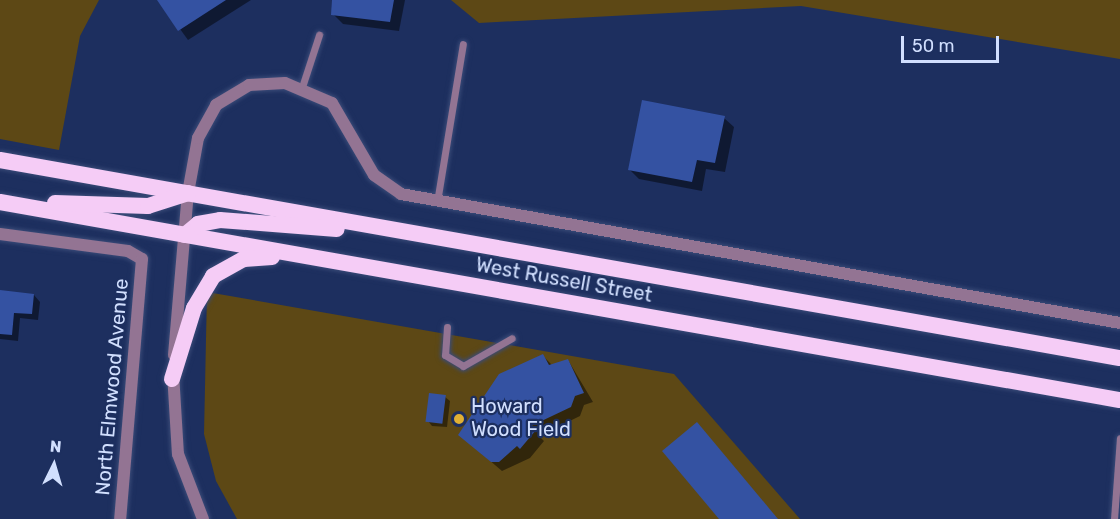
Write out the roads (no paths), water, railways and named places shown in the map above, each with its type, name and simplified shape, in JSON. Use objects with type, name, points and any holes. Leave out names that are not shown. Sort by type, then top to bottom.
[{"type":"highway","name":"West Russell Street","points":[[0,160],[1120,358]]},
{"type":"highway","points":[[0,201],[148,206],[188,193]]},
{"type":"highway","name":"West Russell Street","points":[[0,201],[1120,400]]},
{"type":"highway","points":[[185,235],[198,224],[220,220],[406,231]]},
{"type":"highway","points":[[172,379],[196,302],[219,270],[257,257],[345,263]]},
{"type":"street","points":[[203,519],[178,454],[172,379],[188,193],[198,138],[216,105],[249,85],[302,87],[341,114],[364,162],[385,185],[437,202],[1120,323]]},
{"type":"street","name":"North Elmwood Avenue","points":[[0,234],[128,251],[142,259],[120,519]]},
{"type":"lane","points":[[302,87],[320,35]]},
{"type":"lane","points":[[437,202],[464,44]]},
{"type":"lane","points":[[447,327],[445,355],[463,366],[512,338]]},
{"type":"lane","points":[[1114,519],[1120,438]]},
{"type":"place","name":"Howard Wood Field","points":[[459,419]]}]
